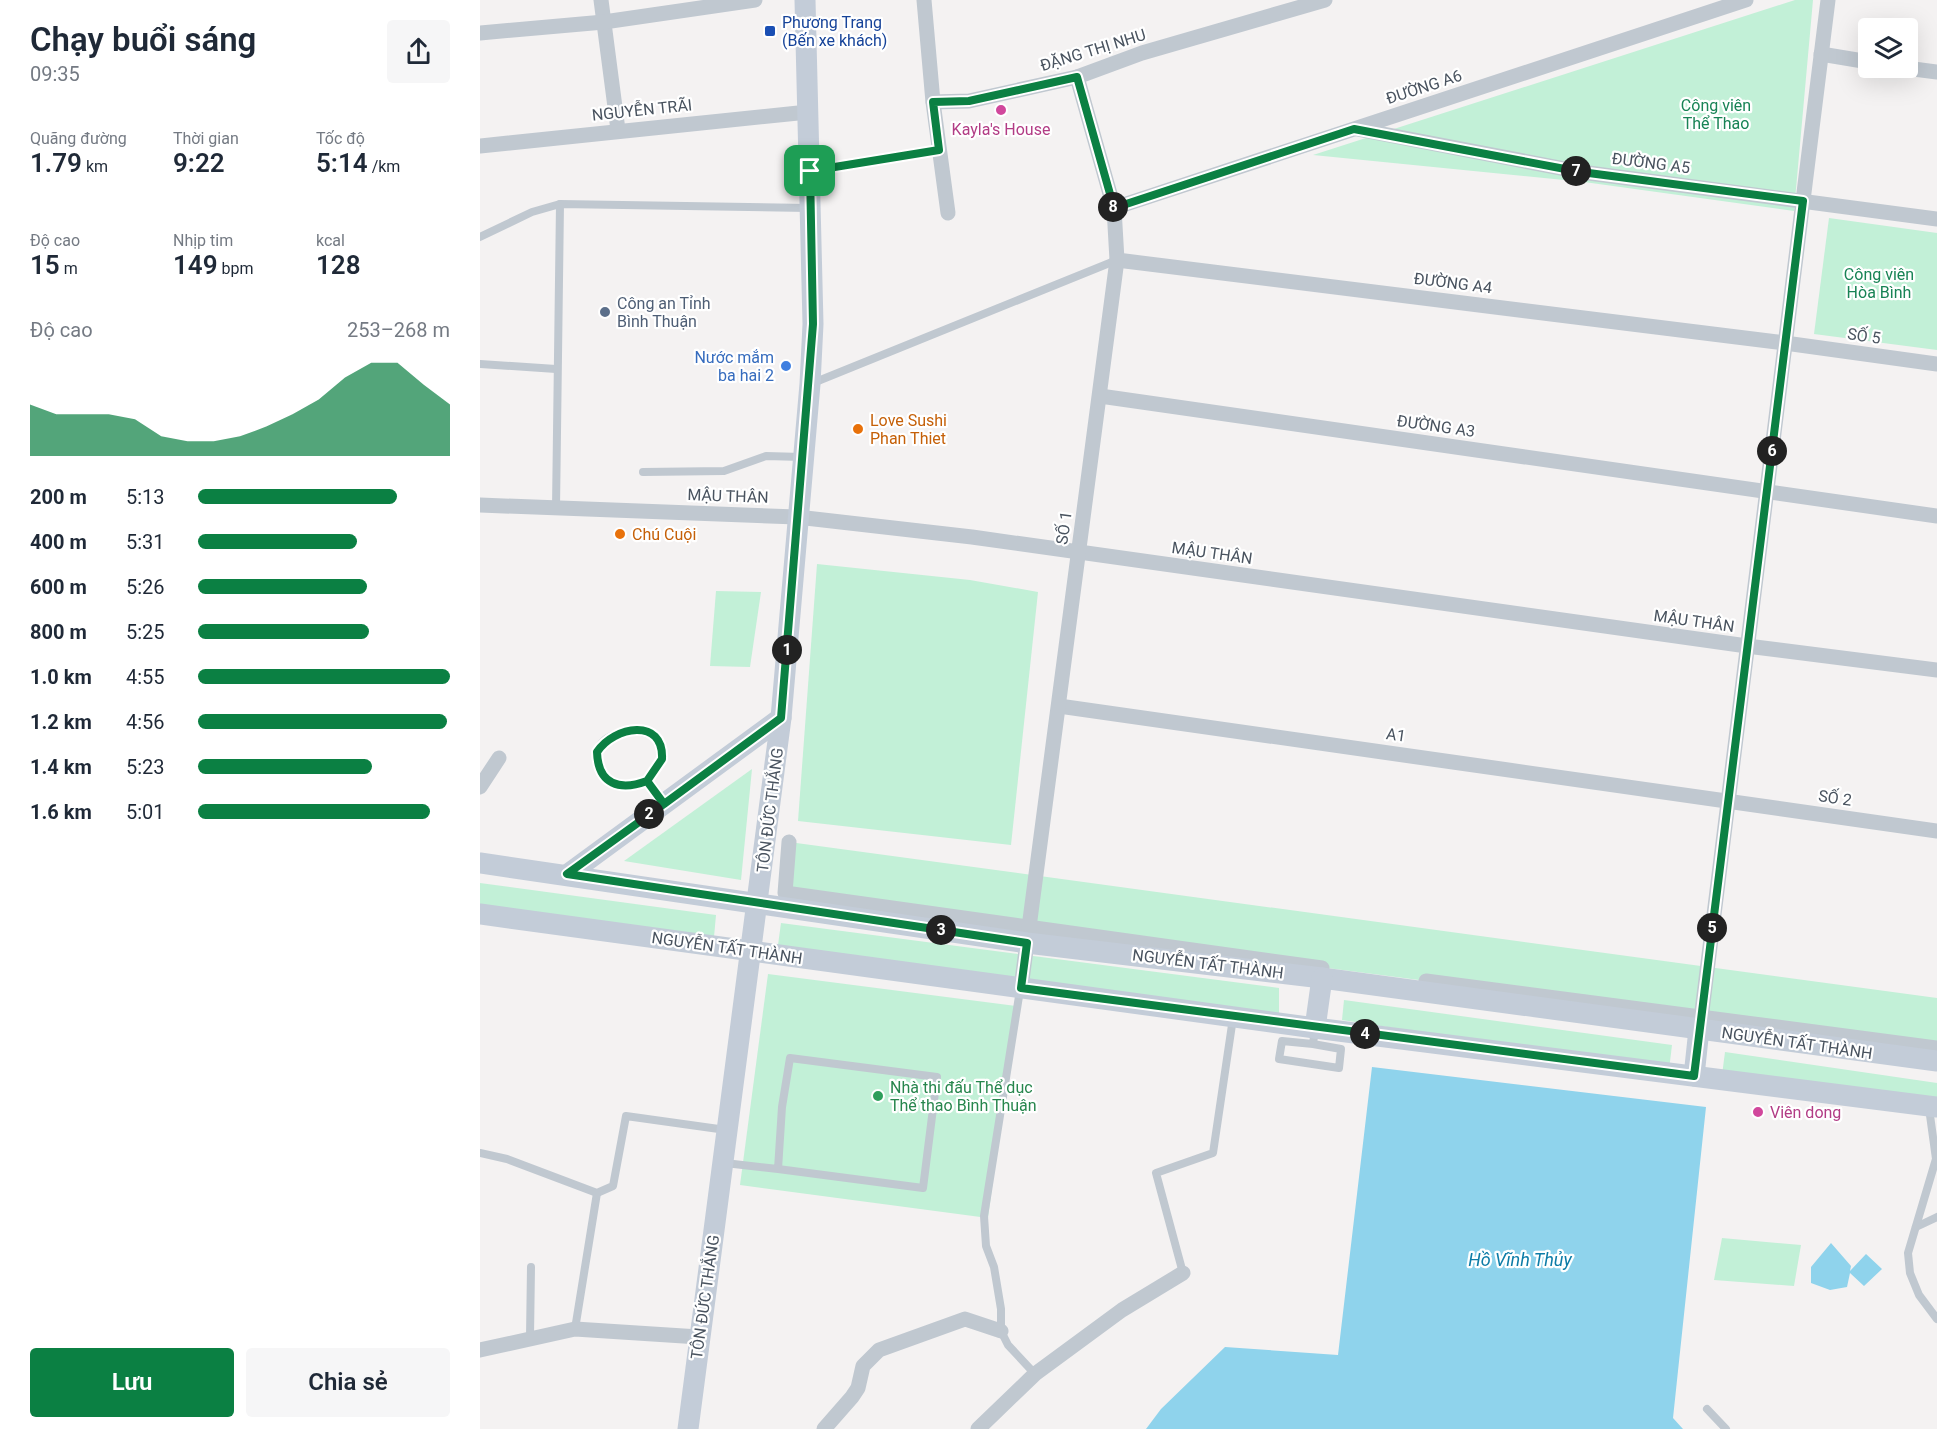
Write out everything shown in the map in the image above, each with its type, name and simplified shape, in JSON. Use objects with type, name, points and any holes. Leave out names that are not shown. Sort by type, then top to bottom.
[{"type":"street","points":[[601,0],[618,130]]},
{"type":"street","points":[[480,33],[604,22],[754,0]]},
{"type":"street","name":"TÔN ĐỨC THẮNG","points":[[688,1429],[759,902],[781,718],[810,384],[813,324],[805,0]]},
{"type":"street","points":[[924,0],[933,102],[948,213]]},
{"type":"street","name":"ĐẶNG THỊ NHU","points":[[933,102],[969,101],[1077,77],[1153,50],[1325,0]]},
{"type":"street","name":"ĐƯỜNG A6","points":[[1114,208],[1746,0]]},
{"type":"street","points":[[1694,1076],[1828,0]]},
{"type":"street","points":[[1821,54],[1858,60]]},
{"type":"street","points":[[1918,70],[1937,72]]},
{"type":"street","name":"SỐ 1","points":[[1021,988],[1117,260],[1114,208],[1077,77]]},
{"type":"street","name":"NGUYỄN TRÃI","points":[[480,146],[808,112]]},
{"type":"street","name":"ĐƯỜNG A5","points":[[1354,129],[1581,172],[1937,219]]},
{"type":"street","name":"ĐƯỜNG A4","points":[[1117,260],[1785,343]]},
{"type":"street","name":"SỐ 5","points":[[1785,343],[1937,364]]},
{"type":"street","name":"ĐƯỜNG A3","points":[[1100,396],[1937,516]]},
{"type":"street","name":"MẬU THÂN","points":[[480,505],[797,517],[972,537],[1747,646],[1937,670]]},
{"type":"street","name":"A1","points":[[1059,706],[1728,800]]},
{"type":"street","points":[[567,874],[781,718]]},
{"type":"street","points":[[480,787],[499,758]]},
{"type":"street","name":"SỐ 2","points":[[1728,800],[1937,831]]},
{"type":"street","points":[[789,842],[785,893],[1028,936],[1700,1024],[1937,1048]]},
{"type":"street","name":"NGUYỄN TẤT THÀNH","points":[[480,863],[759,902],[1028,936],[1322,978],[1700,1024],[1937,1061]]},
{"type":"street","name":"NGUYỄN TẤT THÀNH","points":[[480,915],[1233,1017],[1314,1036],[1694,1076],[1933,1107]]},
{"type":"street","points":[[1314,1036],[1322,978]]},
{"type":"street","points":[[978,1429],[1035,1374],[1122,1310],[1183,1274]]},
{"type":"street","points":[[824,1429],[858,1388],[862,1366],[879,1350],[965,1319],[1001,1331]]},
{"type":"street","points":[[480,1350],[574,1329],[699,1337]]},
{"type":"lane","points":[[810,171],[939,150]]},
{"type":"lane","points":[[480,237],[532,212],[560,204],[811,208]]},
{"type":"lane","points":[[556,508],[556,369],[560,204]]},
{"type":"lane","points":[[810,384],[1117,260]]},
{"type":"lane","points":[[480,364],[556,369]]},
{"type":"lane","points":[[643,472],[724,471],[766,456],[802,457]]},
{"type":"lane","points":[[639,730],[654,734],[660,741],[662,759],[647,781],[626,787],[615,786],[608,781],[597,760],[597,752],[602,744],[622,733],[639,730]]},
{"type":"lane","points":[[647,781],[664,804]]},
{"type":"lane","points":[[1021,988],[984,1216],[986,1246],[994,1267],[1001,1309],[1001,1331],[1008,1345],[1035,1374]]},
{"type":"lane","points":[[1183,1274],[1156,1173],[1213,1153],[1233,1017]]},
{"type":"lane","points":[[1314,1036],[1341,1048],[1339,1068],[1279,1059],[1282,1041],[1314,1036]]},
{"type":"lane","points":[[723,1162],[923,1188],[937,1077],[790,1058],[782,1107],[778,1169]]},
{"type":"lane","points":[[1933,1107],[1936,1159],[1908,1253],[1910,1273],[1919,1295],[1937,1319]]},
{"type":"lane","points":[[480,1154],[507,1159],[548,1177],[597,1192],[613,1186],[626,1116],[727,1130]]},
{"type":"lane","points":[[574,1329],[597,1192]]},
{"type":"lane","points":[[1916,1227],[1937,1217]]},
{"type":"lane","points":[[530,1337],[531,1267]]},
{"type":"lane","points":[[1707,1409],[1726,1429]]},
{"type":"green space","name":"Công viên Thể Thao","points":[[1795,0],[1813,0],[1794,211],[1584,182],[1313,155]]},
{"type":"green space","name":"Công viên Hòa Bình","points":[[1829,218],[1937,233],[1937,350],[1814,334]]},
{"type":"green space","points":[[817,564],[970,580],[1038,592],[1011,845],[798,821]]},
{"type":"green space","points":[[716,591],[761,592],[750,667],[710,666]]},
{"type":"green space","points":[[752,769],[741,880],[624,861]]},
{"type":"green space","points":[[789,842],[1937,998],[1937,1048],[1023,928],[785,893]]},
{"type":"green space","points":[[480,883],[716,915],[714,937],[480,906]]},
{"type":"green space","points":[[781,923],[1279,988],[1279,1015],[778,945]]},
{"type":"green space","name":"Nhà thi đấu Thể dục Thể thao Bình Thuận","points":[[768,974],[1016,1006],[988,1218],[740,1185]]},
{"type":"green space","points":[[1344,1000],[1672,1045],[1669,1070],[1342,1020]]},
{"type":"green space","points":[[1725,1052],[1937,1083],[1937,1105],[1722,1075]]},
{"type":"green space","points":[[1722,1238],[1801,1245],[1794,1286],[1714,1280]]},
{"type":"water","name":"Hồ Vĩnh Thủy","points":[[1372,1067],[1706,1107],[1673,1418],[1683,1429],[1146,1429],[1161,1409],[1225,1347],[1338,1355]]},
{"type":"water","points":[[1831,1243],[1851,1266],[1850,1271],[1866,1254],[1882,1269],[1864,1286],[1850,1273],[1847,1287],[1830,1290],[1811,1283],[1811,1267]]},
{"type":"place","name":"Phương Trang (Bến xe khách)","points":[[770,31]]},
{"type":"place","name":"Kayla's House","points":[[1001,110]]},
{"type":"place","name":"Công an Tỉnh Bình Thuận","points":[[605,312]]},
{"type":"place","name":"Nước mắm ba hai 2","points":[[786,366]]},
{"type":"place","name":"Love Sushi Phan Thiet","points":[[858,429]]},
{"type":"place","name":"Chú Cuội","points":[[620,534]]},
{"type":"place","name":"Nhà thi đấu Thể dục Thể thao Bình Thuận","points":[[878,1096]]},
{"type":"place","name":"Viên dong","points":[[1758,1112]]},
{"type":"route","points":[[810,171],[813,324],[810,384],[781,718],[664,804],[647,781],[626,787],[615,786],[608,781],[597,760],[597,752],[602,744],[622,733],[639,730],[654,734],[660,741],[662,759],[655,773],[647,781],[664,804],[567,874],[1027,943],[1021,988],[1694,1076],[1803,201],[1581,172],[1354,129],[1114,208],[1077,77],[969,101],[933,102],[939,150],[810,171]]}]
